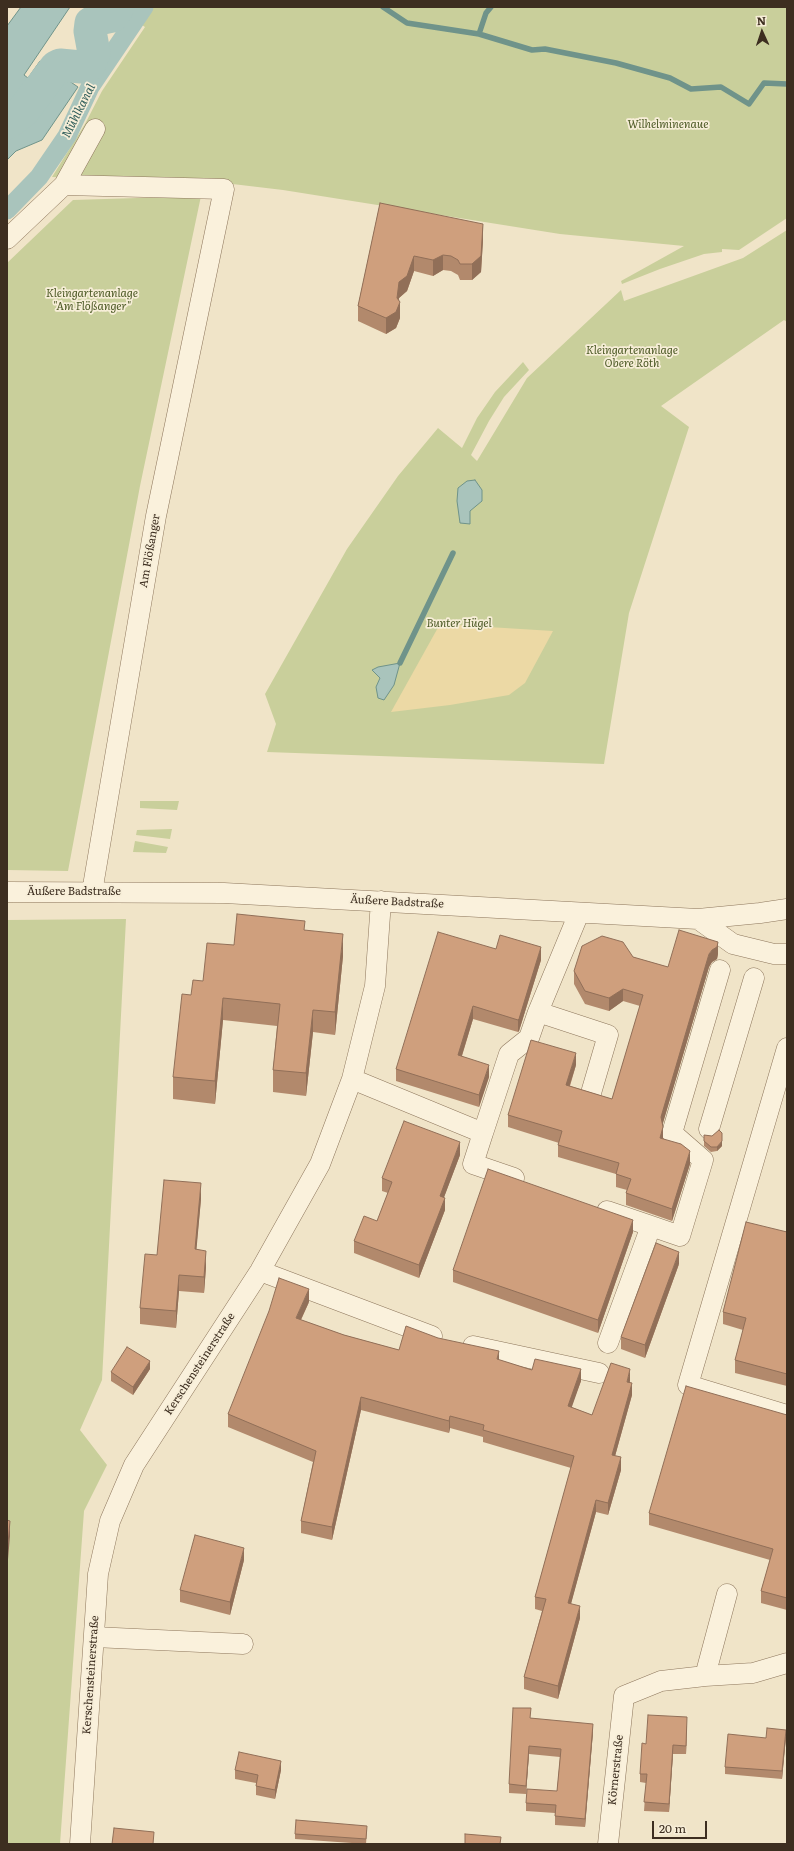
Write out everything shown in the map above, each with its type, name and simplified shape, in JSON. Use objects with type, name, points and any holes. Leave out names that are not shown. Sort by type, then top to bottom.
[{"type":"street","points":[[7,239],[64,185],[95,129]]},
{"type":"street","name":"Am Flößanger","points":[[64,185],[224,189],[156,516],[92,892]]},
{"type":"street","name":"Äußere Badstraße","points":[[7,892],[217,893],[698,919],[760,914],[787,909]]},
{"type":"street","name":"Kerschensteinerstraße","points":[[80,1844],[98,1574],[110,1522],[134,1465],[260,1271],[320,1164],[352,1080],[375,986],[381,901]]},
{"type":"street","points":[[528,1183],[473,1164],[509,1054],[529,1038],[538,1012],[579,913]]},
{"type":"street","points":[[698,919],[732,944],[774,954],[787,954]]},
{"type":"street","points":[[588,1204],[680,1236],[703,1160],[672,1133],[720,970]]},
{"type":"street","points":[[709,1129],[754,978]]},
{"type":"street","points":[[538,1012],[608,1035],[590,1092]]},
{"type":"street","points":[[702,1031],[735,1040]]},
{"type":"street","points":[[787,1048],[688,1385],[787,1415]]},
{"type":"street","points":[[352,1080],[483,1133]]},
{"type":"street","points":[[608,1343],[651,1226]]},
{"type":"street","points":[[260,1271],[453,1341],[600,1374]]},
{"type":"street","points":[[727,1594],[705,1676],[753,1673],[787,1663]]},
{"type":"street","points":[[94,1637],[244,1644]]},
{"type":"street","name":"Körnerstraße","points":[[608,1844],[624,1696],[661,1681],[705,1676]]},
{"type":"green space","name":"Wilhelminenaue","points":[[116,7],[787,7],[787,218],[739,250],[722,249],[722,252],[704,254],[622,284],[621,281],[684,246],[560,234],[283,190],[224,183],[52,177],[85,124],[102,91],[145,27]]},
{"type":"green space","name":"Kleingartenanlage \"Am Flößanger\"","points":[[201,196],[140,486],[68,871],[7,870],[7,263],[73,200]]},
{"type":"green space","name":"Bunter Hügel","points":[[787,230],[787,322],[784,320],[661,406],[689,427],[629,613],[604,764],[267,752],[276,724],[265,694],[347,549],[398,476],[438,428],[462,448],[477,418],[495,392],[523,362],[529,370],[504,397],[489,421],[471,455],[477,461],[527,378],[621,290],[624,301],[743,258]]},
{"type":"green space","points":[[140,801],[179,801],[177,810],[140,808]]},
{"type":"green space","points":[[172,829],[170,839],[136,835],[137,830]]},
{"type":"green space","points":[[135,841],[168,847],[166,853],[133,852]]},
{"type":"green space","points":[[126,919],[102,1380],[80,1430],[107,1465],[84,1511],[60,1844],[7,1844],[7,920]]},
{"type":"sand","points":[[440,624],[553,631],[525,683],[509,695],[450,705],[391,712]]},
{"type":"water","points":[[21,7],[70,7],[24,75],[28,78],[40,61],[78,87],[42,140],[16,151],[7,160],[7,26]]},
{"type":"water","points":[[475,480],[482,490],[482,501],[470,511],[470,524],[460,523],[457,501],[458,488],[467,481]]},
{"type":"water","points":[[400,663],[394,685],[384,700],[378,698],[376,687],[380,678],[372,670],[378,667]]},
{"type":"building","points":[[380,203],[483,224],[481,256],[472,264],[460,264],[458,260],[451,256],[443,255],[433,260],[414,256],[407,276],[399,282],[397,298],[400,302],[396,312],[386,318],[358,306]]},
{"type":"building","points":[[237,914],[305,921],[304,930],[343,934],[335,1012],[313,1010],[306,1073],[273,1070],[280,1004],[223,998],[215,1081],[173,1077],[182,994],[191,995],[193,980],[203,981],[207,943],[234,945]]},
{"type":"building","points":[[679,930],[718,942],[717,947],[709,954],[661,1117],[663,1127],[660,1138],[681,1144],[690,1151],[672,1209],[626,1193],[631,1179],[616,1174],[619,1163],[558,1145],[562,1131],[508,1115],[531,1040],[576,1053],[566,1085],[612,1099],[643,995],[623,989],[609,998],[585,991],[574,971],[582,946],[602,936],[623,942],[633,957],[668,967]]},
{"type":"building","points":[[438,932],[496,949],[500,935],[541,947],[518,1020],[473,1006],[458,1055],[489,1065],[479,1095],[396,1069]]},
{"type":"building","points":[[404,1121],[460,1142],[440,1196],[445,1198],[419,1265],[354,1241],[364,1216],[377,1221],[392,1182],[382,1178]]},
{"type":"building","points":[[719,1130],[722,1133],[722,1141],[717,1147],[711,1147],[704,1141],[704,1135],[712,1136]]},
{"type":"building","points":[[488,1169],[633,1220],[598,1320],[453,1270]]},
{"type":"building","points":[[164,1180],[201,1183],[195,1249],[206,1251],[204,1277],[179,1275],[176,1311],[140,1308],[145,1254],[157,1255]]},
{"type":"building","points":[[746,1222],[787,1232],[787,1374],[735,1360],[746,1318],[723,1312]]},
{"type":"building","points":[[656,1243],[679,1252],[645,1345],[621,1337]]},
{"type":"building","points":[[279,1278],[309,1289],[296,1318],[344,1335],[399,1350],[406,1326],[438,1338],[499,1351],[497,1359],[532,1370],[535,1359],[581,1369],[568,1406],[592,1415],[611,1363],[630,1369],[627,1382],[632,1383],[612,1455],[621,1457],[608,1503],[596,1500],[568,1603],[580,1606],[558,1686],[524,1677],[546,1599],[535,1597],[574,1456],[483,1430],[484,1425],[450,1416],[449,1421],[361,1397],[332,1527],[301,1521],[316,1451],[228,1414],[269,1311]]},
{"type":"building","points":[[127,1347],[150,1361],[133,1387],[111,1372]]},
{"type":"building","points":[[686,1386],[787,1415],[787,1598],[761,1591],[773,1549],[649,1513]]},
{"type":"building","points":[[7,1520],[10,1521],[7,1555]]},
{"type":"building","points":[[195,1535],[244,1548],[230,1602],[180,1590]]},
{"type":"building","points":[[513,1708],[531,1708],[530,1718],[593,1724],[585,1819],[555,1816],[556,1805],[526,1803],[527,1789],[557,1791],[561,1749],[529,1746],[526,1786],[509,1784]]},
{"type":"building","points":[[648,1715],[687,1717],[686,1746],[673,1745],[669,1804],[644,1802],[647,1774],[640,1774],[642,1743],[646,1744]]},
{"type":"building","points":[[767,1728],[786,1730],[782,1771],[725,1767],[728,1734],[766,1738]]},
{"type":"building","points":[[239,1752],[281,1761],[275,1790],[256,1786],[258,1775],[235,1770]]},
{"type":"building","points":[[296,1820],[367,1826],[366,1839],[295,1834]]},
{"type":"building","points":[[114,1828],[154,1832],[153,1844],[112,1844]]},
{"type":"building","points":[[465,1834],[501,1837],[500,1844],[465,1844]]},
{"type":"waterway","points":[[7,123],[23,111],[56,67],[60,65],[81,67],[89,65],[94,53],[90,31],[91,23],[98,19],[112,16],[118,7]]},
{"type":"waterway","name":"Mühlkanal","points":[[7,210],[39,177],[67,136],[90,87],[144,7]]},
{"type":"waterway","points":[[383,7],[407,23],[479,34],[532,50],[545,49],[616,63],[670,78],[691,89],[721,87],[749,104],[764,83],[787,84]]},
{"type":"waterway","points":[[479,34],[486,13],[491,7]]},
{"type":"waterway","points":[[400,663],[453,553]]},
{"type":"park label","name":"Kleingartenanlage Obere Röth","points":[[632,357]]}]
